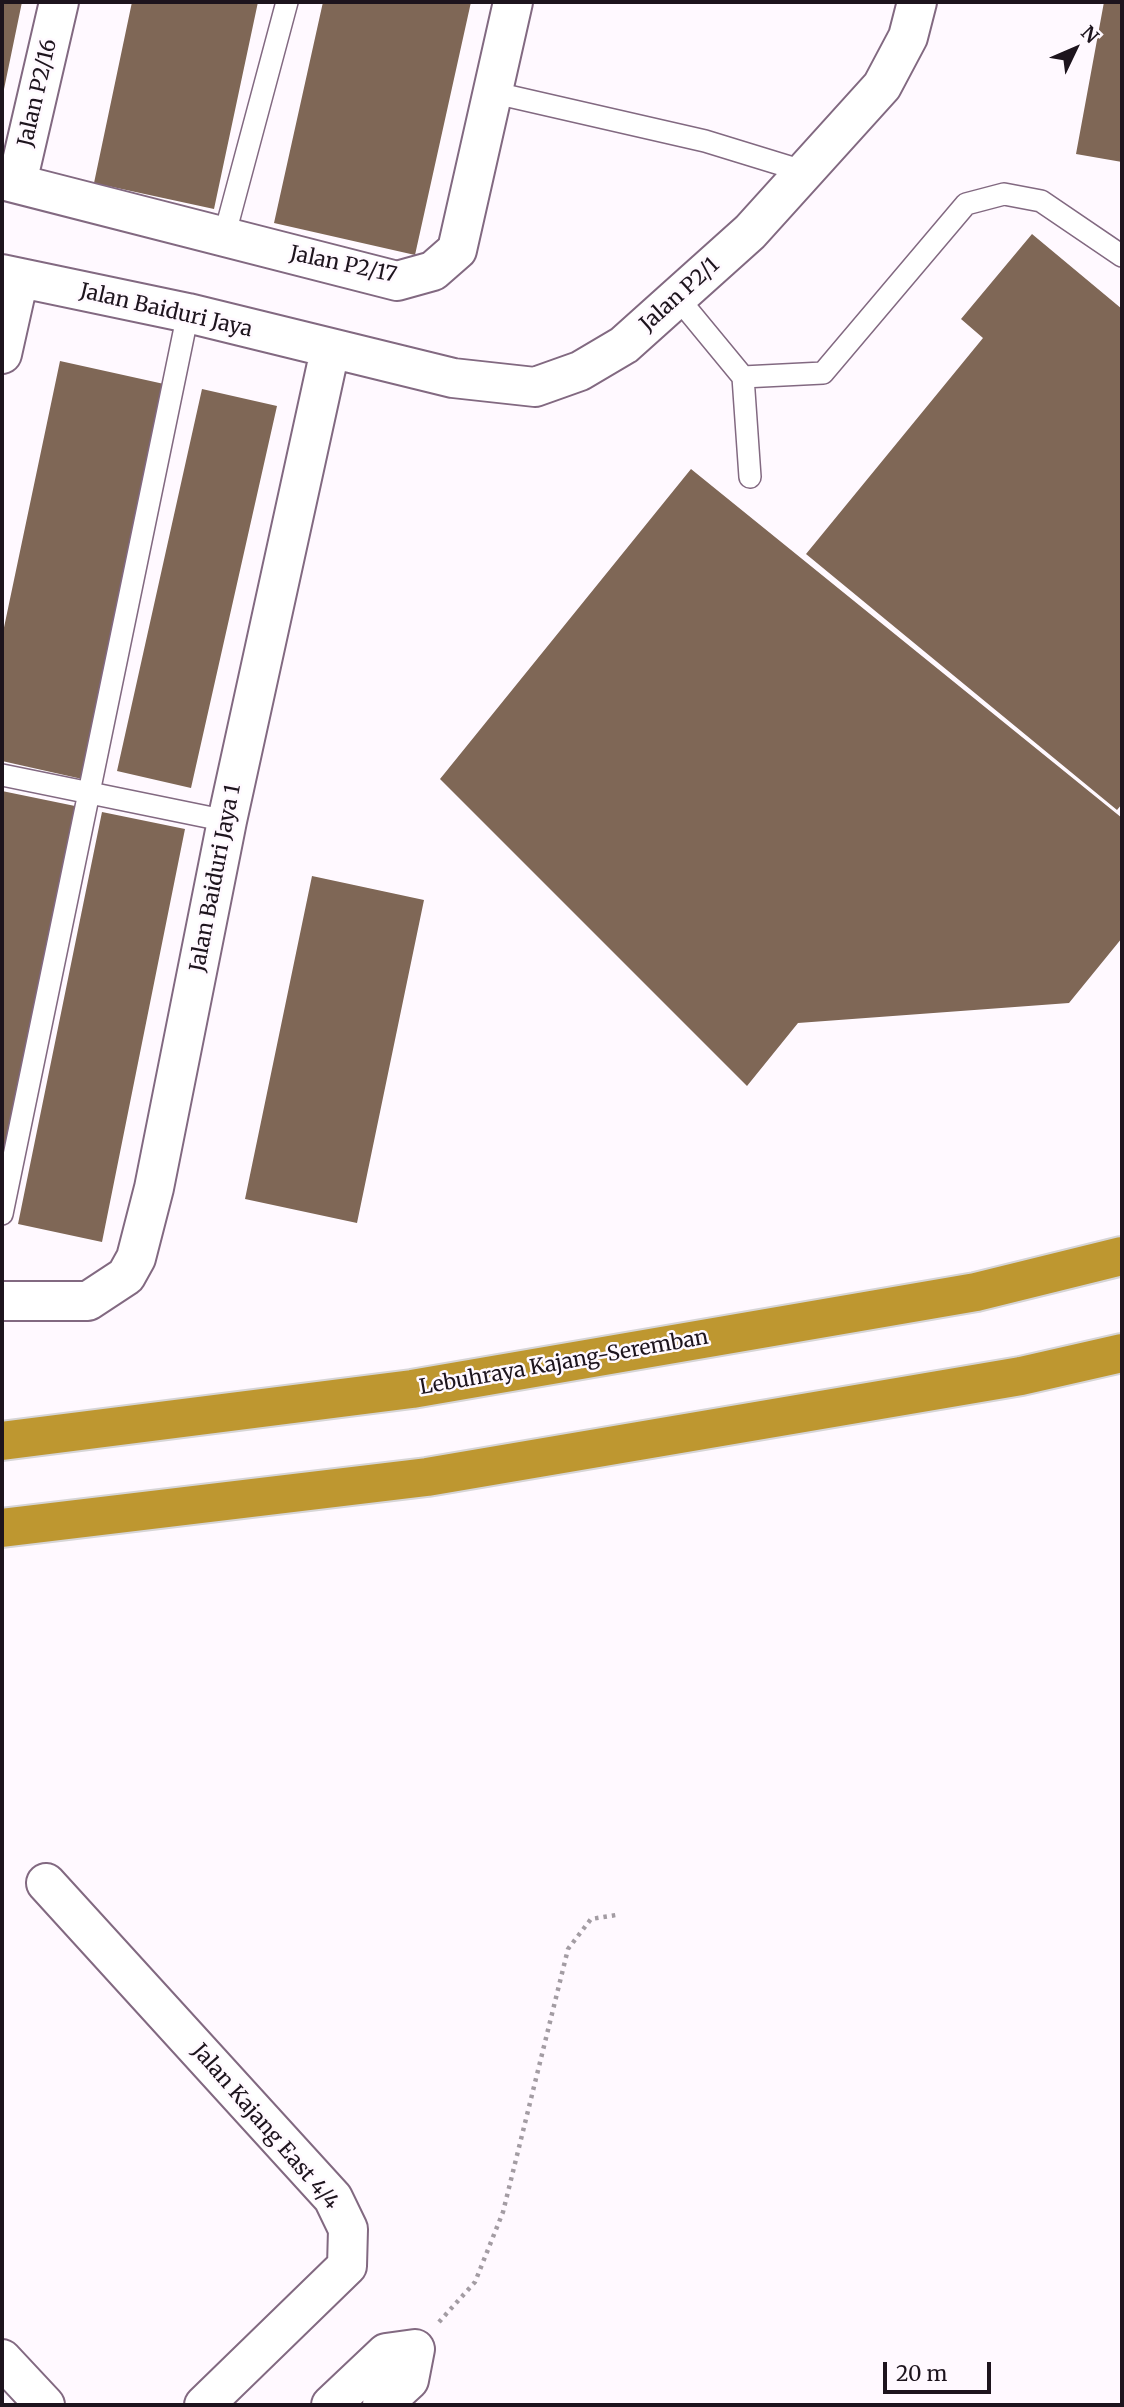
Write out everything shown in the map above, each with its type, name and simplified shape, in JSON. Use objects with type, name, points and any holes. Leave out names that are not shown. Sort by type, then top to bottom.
[{"type":"highway","name":"Lebuhraya Kajang-Seremban","points":[[2,1441],[412,1389],[976,1292],[1122,1256]]},
{"type":"highway","points":[[2,1528],[427,1477],[1021,1376],[1122,1353]]},
{"type":"street","name":"Jalan P2/16","points":[[9,182],[59,2]]},
{"type":"street","name":"Jalan P2/17","points":[[9,182],[397,281],[433,271],[457,250],[513,2]]},
{"type":"street","name":"Jalan P2/1","points":[[330,350],[453,378],[535,387],[580,371],[624,345],[750,232],[882,86],[908,37],[917,2]]},
{"type":"street","name":"Jalan Baiduri Jaya","points":[[10,276],[188,313],[330,350]]},
{"type":"street","points":[[2,354],[10,276]]},
{"type":"street","name":"Jalan Baiduri Jaya 1","points":[[2,1301],[88,1301],[126,1276],[136,1258],[154,1188],[227,821],[330,350]]},
{"type":"street","name":"Jalan Kajang East 4/4","points":[[46,1883],[333,2198],[348,2229],[347,2266],[204,2405]]},
{"type":"street","points":[[331,2405],[386,2353],[415,2349],[409,2380],[382,2405]]},
{"type":"street","points":[[2,2359],[45,2405]]},
{"type":"lane","points":[[224,237],[287,2]]},
{"type":"lane","points":[[491,92],[705,141],[806,172]]},
{"type":"lane","points":[[743,376],[823,373],[966,204],[1004,194],[1041,201],[1122,256]]},
{"type":"lane","points":[[677,297],[743,376],[750,477]]},
{"type":"lane","points":[[2,1214],[188,313]]},
{"type":"lane","points":[[2,775],[227,821]]},
{"type":"path","points":[[415,2349],[475,2282],[503,2212],[568,1949],[591,1919],[616,1915]]},
{"type":"building","points":[[2,2],[22,2],[3,94],[2,94]]},
{"type":"building","points":[[132,2],[258,2],[214,209],[94,183]]},
{"type":"building","points":[[323,2],[471,2],[415,255],[274,223]]},
{"type":"building","points":[[1104,2],[1122,2],[1122,162],[1076,154]]},
{"type":"building","points":[[1032,234],[1122,309],[1122,804],[1117,810],[806,554],[983,338],[961,319]]},
{"type":"building","points":[[60,361],[164,384],[82,779],[2,761],[2,637]]},
{"type":"building","points":[[202,389],[277,406],[191,788],[117,771]]},
{"type":"building","points":[[691,469],[1122,818],[1122,938],[1069,1003],[798,1023],[747,1086],[440,779]]},
{"type":"building","points":[[2,791],[75,806],[3,1162],[2,1162]]},
{"type":"building","points":[[102,812],[185,829],[102,1242],[18,1224]]},
{"type":"building","points":[[312,876],[424,900],[357,1223],[245,1199]]}]
